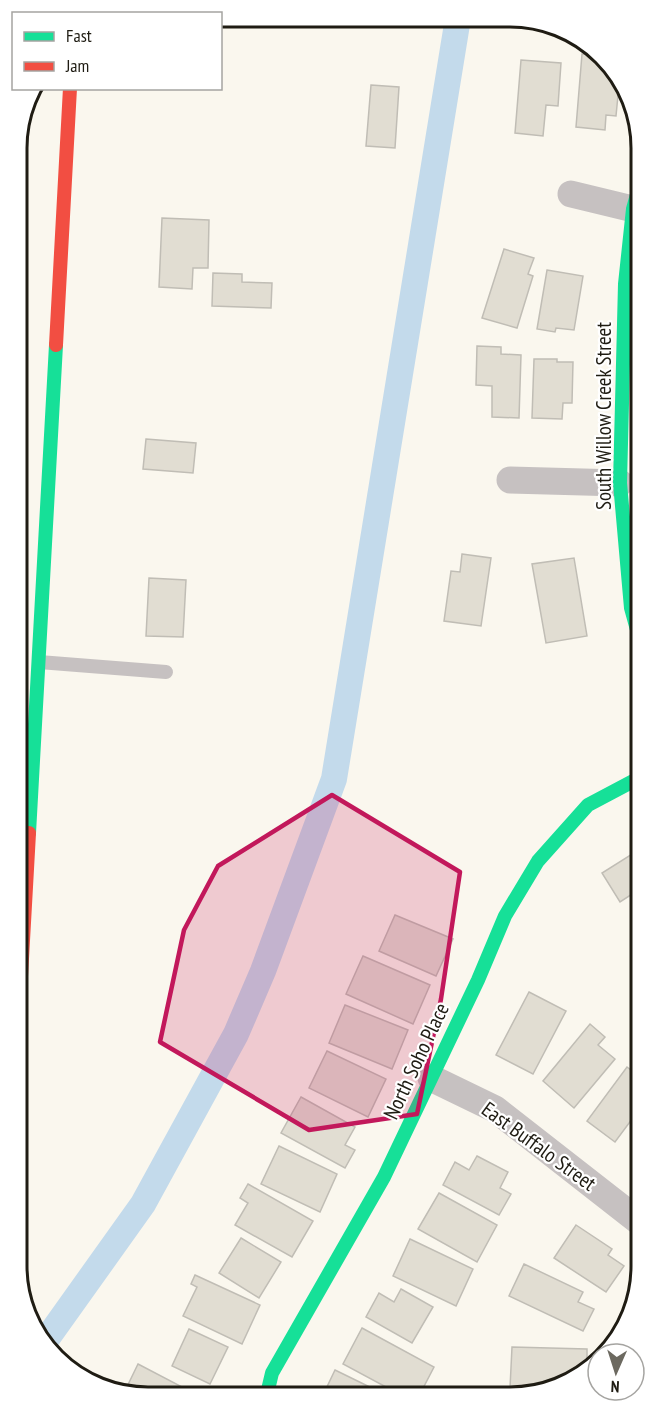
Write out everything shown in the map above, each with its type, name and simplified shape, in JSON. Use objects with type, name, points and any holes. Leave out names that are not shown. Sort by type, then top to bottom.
[{"type":"street","points":[[27,872],[70,90]]},
{"type":"street","points":[[571,194],[631,202]]},
{"type":"street","name":"South Willow Creek Street","points":[[631,235],[625,284],[620,483],[631,608]]},
{"type":"street","points":[[510,480],[620,483]]},
{"type":"street","name":"North Soho Place","points":[[269,1387],[272,1373],[384,1177],[478,980],[505,916],[538,861],[588,805],[631,782]]},
{"type":"street","name":"East Buffalo Street","points":[[431,1078],[495,1108],[631,1215]]},
{"type":"lane","points":[[39,662],[166,672]]},
{"type":"highlighted area","points":[[332,795],[460,872],[441,999],[417,1114],[309,1130],[160,1042],[184,930],[218,866]]},
{"type":"building","points":[[582,54],[587,55],[596,62],[615,87],[618,94],[616,116],[606,115],[605,130],[576,127]]},
{"type":"building","points":[[521,60],[561,63],[558,106],[546,105],[543,136],[515,133]]},
{"type":"building","points":[[371,85],[399,87],[395,148],[366,146]]},
{"type":"building","points":[[162,218],[209,220],[208,268],[193,268],[192,289],[159,287]]},
{"type":"building","points":[[504,249],[534,258],[528,274],[533,276],[517,328],[482,318]]},
{"type":"building","points":[[547,270],[583,276],[574,330],[556,328],[555,332],[537,329]]},
{"type":"building","points":[[213,273],[242,274],[242,282],[272,283],[271,308],[212,306]]},
{"type":"building","points":[[477,346],[501,347],[501,354],[521,355],[519,418],[492,417],[492,386],[476,385]]},
{"type":"building","points":[[534,359],[573,362],[572,403],[563,403],[562,419],[532,418]]},
{"type":"building","points":[[146,439],[196,443],[193,473],[143,469]]},
{"type":"building","points":[[462,554],[491,558],[481,626],[444,621],[451,571],[460,572]]},
{"type":"building","points":[[574,558],[587,636],[546,643],[532,564]]},
{"type":"building","points":[[149,578],[186,580],[183,637],[146,636]]},
{"type":"building","points":[[631,855],[631,895],[620,902],[602,873]]},
{"type":"building","points":[[395,915],[453,939],[436,976],[379,951]]},
{"type":"building","points":[[363,956],[430,985],[413,1024],[346,994]]},
{"type":"building","points":[[529,992],[566,1011],[533,1074],[496,1055]]},
{"type":"building","points":[[345,1005],[408,1030],[392,1069],[329,1043]]},
{"type":"building","points":[[590,1024],[605,1037],[598,1045],[615,1059],[574,1108],[543,1081]]},
{"type":"building","points":[[327,1051],[386,1079],[368,1117],[309,1088]]},
{"type":"building","points":[[627,1067],[631,1070],[631,1120],[615,1142],[587,1121]]},
{"type":"building","points":[[301,1097],[355,1127],[345,1145],[355,1150],[345,1168],[281,1133]]},
{"type":"building","points":[[279,1146],[337,1174],[320,1212],[261,1184]]},
{"type":"building","points":[[477,1156],[508,1172],[500,1188],[511,1194],[499,1215],[443,1185],[455,1162],[469,1170]]},
{"type":"building","points":[[248,1184],[313,1221],[292,1257],[235,1225],[248,1203],[240,1198]]},
{"type":"building","points":[[439,1193],[497,1225],[477,1262],[418,1229]]},
{"type":"building","points":[[576,1225],[612,1249],[608,1255],[624,1266],[606,1292],[554,1258]]},
{"type":"building","points":[[241,1238],[281,1262],[259,1298],[219,1273]]},
{"type":"building","points":[[410,1239],[473,1269],[456,1306],[393,1276]]},
{"type":"building","points":[[524,1264],[583,1292],[578,1302],[594,1309],[583,1331],[509,1296]]},
{"type":"building","points":[[195,1275],[260,1305],[242,1344],[183,1316],[197,1287],[191,1284]]},
{"type":"building","points":[[401,1289],[433,1307],[412,1343],[366,1317],[379,1293],[394,1302]]},
{"type":"building","points":[[362,1328],[434,1367],[424,1387],[386,1387],[343,1364]]},
{"type":"building","points":[[189,1329],[228,1347],[210,1384],[172,1366]]},
{"type":"building","points":[[512,1347],[586,1349],[586,1360],[577,1367],[556,1378],[526,1386],[510,1387]]},
{"type":"building","points":[[138,1364],[182,1387],[140,1387],[128,1385]]},
{"type":"building","points":[[335,1370],[370,1387],[327,1387]]},
{"type":"waterway","points":[[49,1336],[143,1204],[236,1034],[263,971],[334,779],[457,27]]},
{"type":"traffic: fast","points":[[631,228],[625,284],[620,483],[631,608]]},
{"type":"traffic: fast","points":[[29,833],[56,345]]},
{"type":"traffic: fast","points":[[269,1387],[272,1373],[384,1177],[478,980],[505,916],[538,861],[588,805],[631,782]]},
{"type":"traffic: jam","points":[[56,345],[70,90]]},
{"type":"traffic: jam","points":[[27,869],[29,833]]}]
